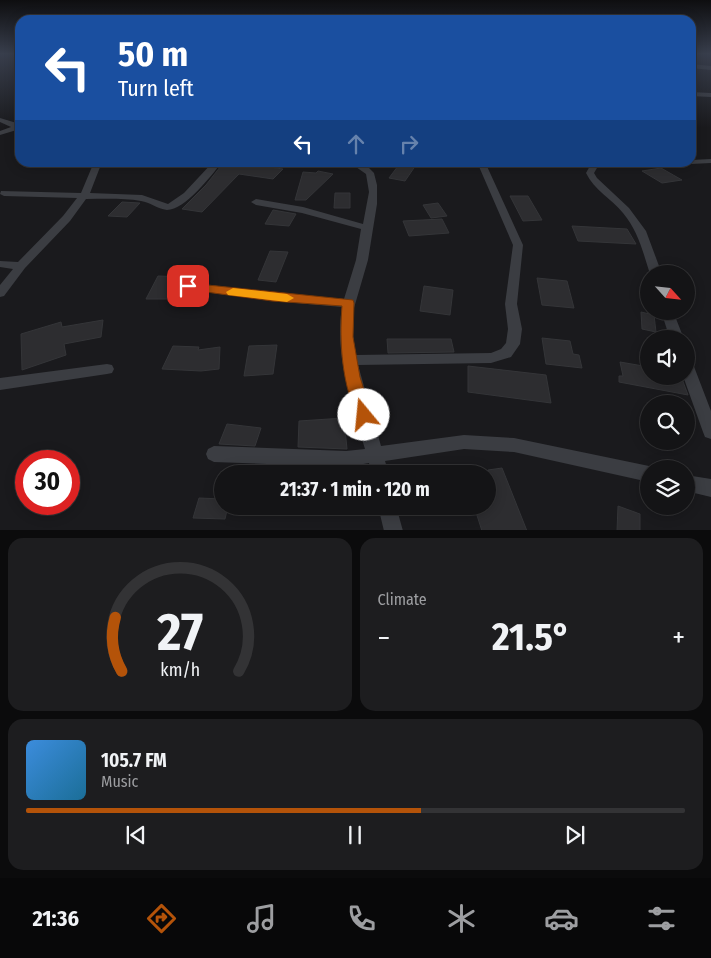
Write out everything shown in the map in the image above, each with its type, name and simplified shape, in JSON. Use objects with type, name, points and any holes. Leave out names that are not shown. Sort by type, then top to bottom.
[{"type":"street","points":[[696,94],[711,95]]},
{"type":"street","points":[[0,120],[15,125]]},
{"type":"street","points":[[0,133],[15,127]]},
{"type":"street","points":[[696,162],[711,161]]},
{"type":"street","points":[[0,293],[21,266],[69,218],[84,195],[97,167]]},
{"type":"street","points":[[4,193],[84,195],[151,200],[160,206],[167,207],[179,202],[213,167]]},
{"type":"street","points":[[362,167],[368,170],[372,176],[374,195],[362,262],[348,303],[346,337],[353,377],[378,465]]},
{"type":"street","points":[[350,360],[491,358],[506,353],[513,344],[515,329],[511,304],[518,245],[483,167]]},
{"type":"street","points":[[593,167],[590,173],[592,179],[626,210],[641,230],[653,265]]},
{"type":"street","points":[[256,202],[303,210],[367,228]]},
{"type":"street","points":[[0,264],[21,266]]},
{"type":"street","points":[[188,286],[272,297],[348,303]]},
{"type":"street","points":[[0,384],[107,370]]},
{"type":"street","points":[[694,385],[711,432]]},
{"type":"street","points":[[214,454],[346,458],[464,442],[514,444],[640,472]]},
{"type":"street","points":[[695,485],[711,488]]},
{"type":"street","points":[[390,515],[394,530]]},
{"type":"building","points":[[220,167],[269,167],[283,169],[273,179],[239,174],[202,212],[182,209],[206,185]]},
{"type":"building","points":[[397,167],[415,167],[405,181],[389,178]]},
{"type":"building","points":[[661,168],[682,180],[662,183],[642,171]]},
{"type":"building","points":[[318,171],[333,174],[306,200],[295,200],[303,172],[316,173]]},
{"type":"building","points":[[335,193],[350,193],[350,208],[334,208]]},
{"type":"building","points":[[510,196],[528,196],[542,220],[523,221]]},
{"type":"building","points":[[122,202],[140,203],[127,217],[108,216]]},
{"type":"building","points":[[438,203],[447,216],[431,218],[423,205]]},
{"type":"building","points":[[273,210],[296,214],[289,226],[265,224]]},
{"type":"building","points":[[442,219],[449,233],[409,236],[403,221]]},
{"type":"building","points":[[572,226],[627,229],[636,244],[578,241]]},
{"type":"building","points":[[270,251],[288,252],[276,282],[258,280]]},
{"type":"building","points":[[158,276],[186,277],[180,285],[176,299],[146,299]]},
{"type":"building","points":[[537,278],[567,281],[574,308],[542,305]]},
{"type":"building","points":[[424,286],[453,290],[450,315],[420,311]]},
{"type":"building","points":[[103,320],[101,337],[64,344],[66,355],[22,370],[21,334],[61,322],[62,327]]},
{"type":"building","points":[[641,320],[655,320],[656,330],[642,329]]},
{"type":"building","points":[[542,338],[570,341],[573,354],[579,355],[582,368],[546,364]]},
{"type":"building","points":[[387,339],[451,339],[454,352],[388,353]]},
{"type":"building","points":[[277,345],[273,374],[244,376],[249,346]]},
{"type":"building","points":[[173,346],[199,347],[198,350],[220,347],[219,369],[201,371],[162,369]]},
{"type":"building","points":[[620,362],[640,365],[640,385],[684,385],[688,395],[619,382],[619,376],[623,376]]},
{"type":"building","points":[[468,366],[546,375],[551,403],[468,392]]},
{"type":"building","points":[[344,418],[347,449],[298,447],[299,421]]},
{"type":"building","points":[[227,424],[261,428],[255,446],[219,444]]},
{"type":"building","points":[[502,468],[527,530],[482,530],[477,515],[496,515],[496,469]]},
{"type":"building","points":[[199,498],[214,499],[214,515],[226,515],[225,519],[193,518]]},
{"type":"building","points":[[618,506],[640,514],[640,530],[617,530]]},
{"type":"slow traffic","points":[[233,292],[287,298]]},
{"type":"route","points":[[188,286],[272,297],[348,303],[346,337],[353,377],[364,415]]}]
